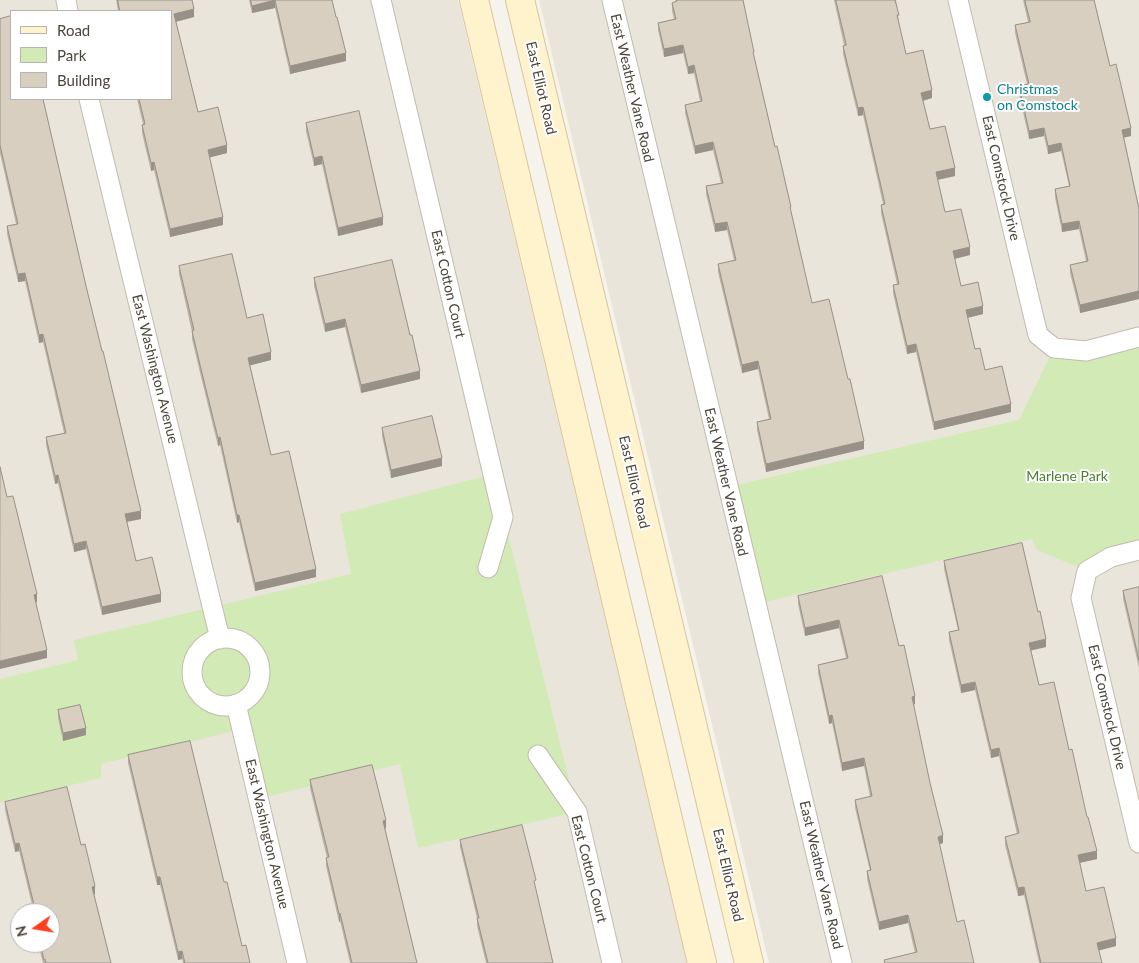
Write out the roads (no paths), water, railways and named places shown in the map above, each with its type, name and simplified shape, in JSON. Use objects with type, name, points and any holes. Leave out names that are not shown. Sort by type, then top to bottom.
[{"type":"main road","points":[[474,0],[702,963]]},
{"type":"main road","name":"East Elliot Road","points":[[520,0],[749,963]]},
{"type":"street","name":"East Cotton Court","points":[[381,0],[503,517],[488,568]]},
{"type":"street","name":"East Weather Vane Road","points":[[612,0],[842,963]]},
{"type":"street","name":"East Comstock Drive","points":[[958,0],[1038,335],[1054,348],[1086,350],[1139,337]]},
{"type":"street","name":"East Washington Avenue","points":[[89,100],[220,639]]},
{"type":"street","name":"East Comstock Drive","points":[[1139,550],[1110,556],[1087,571],[1081,598],[1139,843]]},
{"type":"street","points":[[224,638],[236,639],[246,644],[254,652],[258,661],[260,675],[258,685],[250,697],[236,704],[232,706],[219,705],[205,698],[196,688],[192,675],[194,662],[200,650],[210,642],[224,638]]},
{"type":"street","name":"East Washington Avenue","points":[[236,704],[297,963]]},
{"type":"street","name":"East Cotton Court","points":[[538,755],[577,812],[612,963]]},
{"type":"place","name":"Christmas on Comstock","points":[[987,97]]},
{"type":"park label","name":"Marlene Park","points":[[1067,476]]}]
